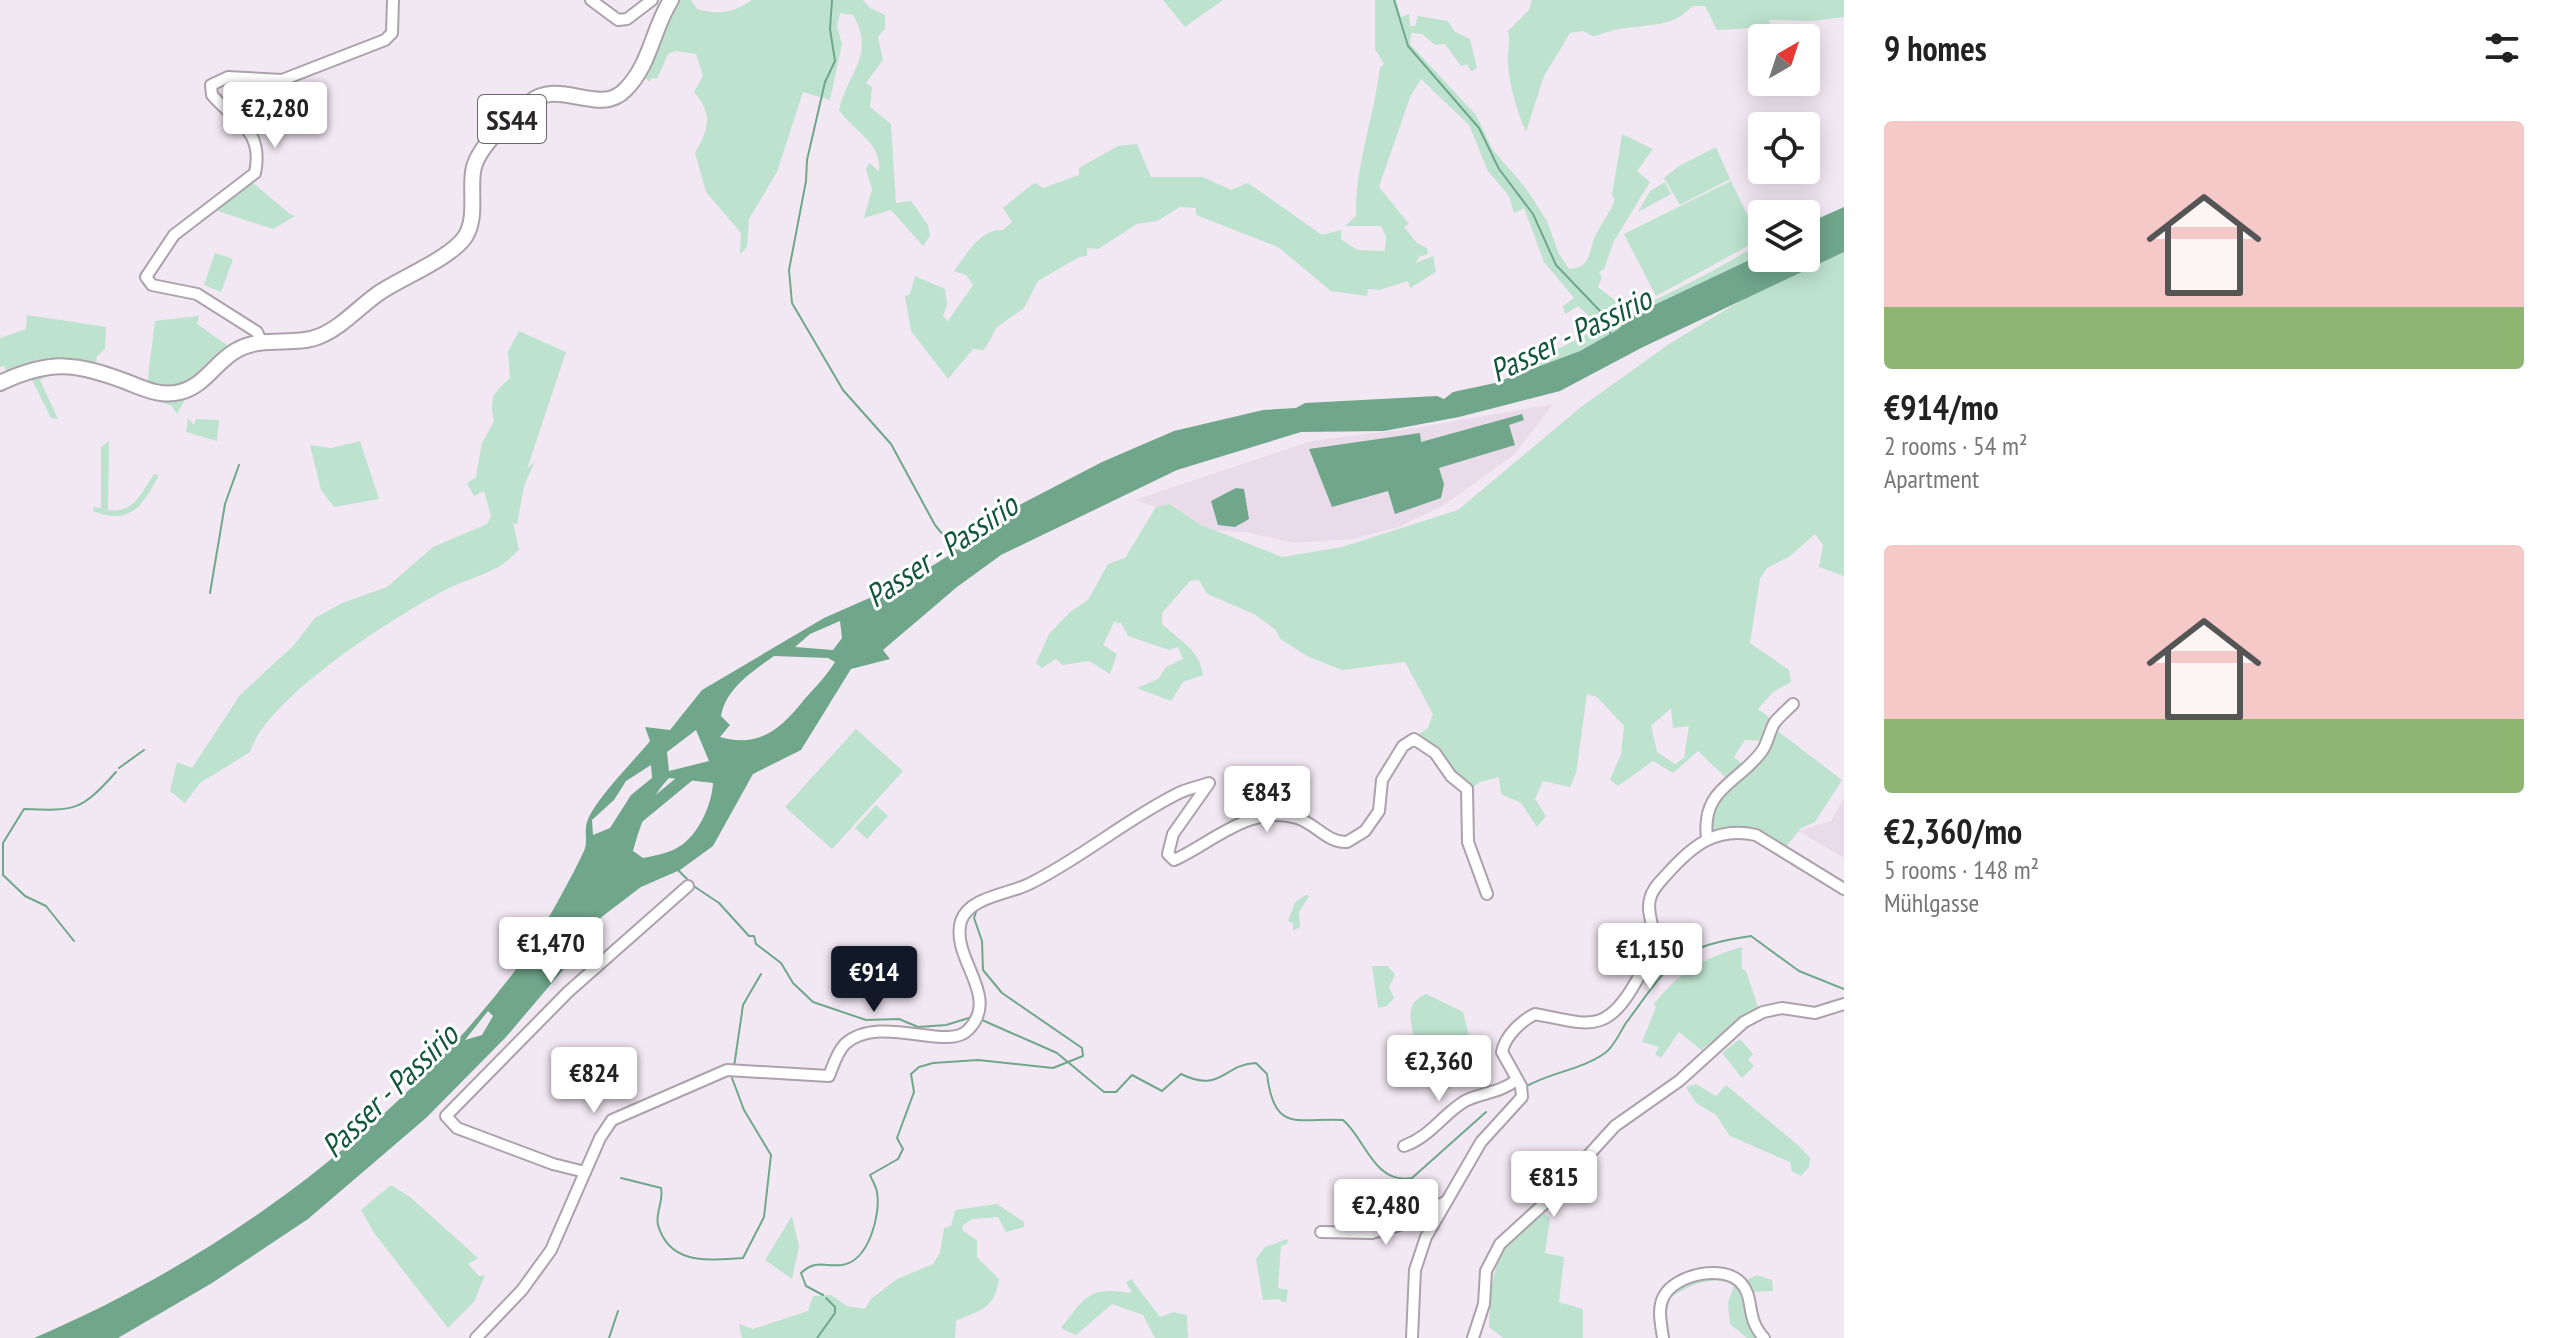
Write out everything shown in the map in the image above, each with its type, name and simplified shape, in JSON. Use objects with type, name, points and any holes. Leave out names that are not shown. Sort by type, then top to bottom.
[{"type":"main road","name":"SS44","points":[[0,383],[30,369],[60,366],[102,373],[155,393],[183,392],[205,378],[233,352],[261,341],[320,336],[377,294],[460,243],[470,225],[473,172],[482,152],[530,102],[548,92],[600,100],[618,97],[647,61],[657,24],[671,0]]},
{"type":"street","points":[[261,341],[257,332],[197,294],[152,285],[146,277],[174,235],[255,173],[258,153],[251,135],[212,95],[211,85],[228,77],[282,80],[385,40],[392,33],[393,0]]},
{"type":"street","points":[[591,0],[618,20],[627,19],[652,0]]},
{"type":"street","points":[[1707,838],[1705,822],[1713,800],[1723,785],[1749,768],[1764,748],[1775,723],[1793,704]]},
{"type":"street","points":[[476,1338],[524,1287],[551,1250],[612,1120],[719,1072],[829,1076],[846,1044],[872,1031],[954,1037],[968,1031],[977,1015],[980,995],[960,946],[962,920],[971,907],[1040,879],[1178,793],[1207,783],[1170,840],[1168,854],[1174,860],[1231,827],[1266,817],[1301,819],[1327,837],[1347,842],[1372,821],[1381,805],[1382,780],[1403,746],[1414,739],[1435,753],[1451,776],[1467,789],[1468,842],[1487,894]]},
{"type":"street","points":[[1412,1338],[1415,1270],[1426,1237],[1489,1130],[1519,1103],[1519,1083],[1503,1059],[1504,1042],[1535,1014],[1560,1022],[1584,1024],[1600,1020],[1618,1008],[1653,947],[1648,908],[1652,892],[1675,865],[1707,838],[1743,832],[1756,835],[1844,889]]},
{"type":"street","points":[[585,1172],[553,1164],[457,1128],[446,1116],[568,992],[688,886]]},
{"type":"street","points":[[1473,1338],[1484,1304],[1486,1271],[1500,1244],[1546,1202],[1615,1126],[1679,1081],[1744,1022],[1763,1012],[1782,1008],[1815,1013],[1844,1004]]},
{"type":"street","points":[[1404,1146],[1420,1140],[1464,1102],[1495,1094],[1519,1083]]},
{"type":"street","points":[[1321,1232],[1372,1233],[1403,1224],[1447,1201]]},
{"type":"street","points":[[1663,1338],[1660,1309],[1668,1289],[1687,1280],[1721,1272],[1735,1277],[1745,1288],[1751,1320],[1764,1338]]},
{"type":"shaded area","points":[[671,0],[691,0],[697,9],[719,12],[738,8],[752,0],[863,0],[870,8],[885,15],[885,29],[878,37],[883,60],[866,83],[872,87],[870,107],[891,124],[896,203],[911,201],[928,225],[930,236],[923,246],[891,210],[864,218],[872,189],[866,169],[869,163],[879,171],[879,161],[871,144],[839,110],[858,63],[862,41],[853,15],[840,13],[837,26],[842,44],[830,100],[803,92],[777,172],[749,219],[747,247],[740,254],[741,233],[706,192],[695,153],[707,122],[704,107],[694,92],[703,76],[696,54],[675,51],[668,54],[657,79],[652,78],[649,82],[641,71]]},
{"type":"shaded area","points":[[1163,0],[1223,0],[1185,27]]},
{"type":"shaded area","points":[[1375,0],[1396,0],[1401,17],[1409,14],[1410,26],[1415,26],[1418,16],[1448,21],[1455,32],[1470,39],[1477,68],[1471,71],[1467,64],[1461,66],[1445,44],[1435,45],[1422,34],[1411,33],[1410,44],[1476,115],[1493,150],[1525,187],[1547,221],[1559,254],[1569,269],[1585,263],[1613,205],[1622,134],[1653,149],[1637,171],[1650,182],[1614,241],[1604,269],[1599,272],[1602,277],[1598,287],[1616,301],[1614,319],[1699,278],[1748,250],[1748,261],[1635,314],[1617,330],[1580,351],[1518,375],[1514,363],[1558,349],[1601,327],[1578,306],[1565,314],[1563,306],[1574,298],[1544,262],[1524,208],[1514,213],[1509,196],[1488,171],[1469,125],[1421,79],[1410,97],[1379,187],[1409,224],[1404,227],[1417,243],[1427,248],[1428,254],[1419,257],[1416,263],[1433,256],[1436,272],[1410,288],[1408,281],[1379,290],[1368,289],[1367,296],[1331,291],[1278,247],[1196,215],[1196,208],[1180,207],[1157,221],[1137,224],[1098,249],[1087,248],[1087,256],[1079,257],[1038,281],[1024,308],[997,327],[984,350],[973,349],[948,379],[911,331],[905,296],[910,294],[915,276],[945,289],[947,305],[943,316],[948,321],[973,285],[966,275],[954,271],[981,238],[1003,230],[1012,222],[1003,208],[1031,185],[1036,183],[1043,188],[1079,175],[1079,168],[1118,146],[1137,144],[1151,177],[1203,177],[1231,190],[1248,183],[1322,235],[1341,230],[1341,239],[1357,250],[1385,251],[1386,236],[1381,226],[1345,226],[1356,216],[1362,160],[1380,67],[1384,64],[1375,49]]},
{"type":"shaded area","points":[[1532,0],[1844,0],[1844,17],[1812,21],[1769,20],[1770,24],[1748,24],[1748,28],[1717,30],[1705,6],[1692,6],[1668,22],[1593,36],[1583,31],[1570,33],[1544,76],[1526,132],[1510,81],[1508,31],[1529,10]]},
{"type":"shaded area","points":[[1716,147],[1730,179],[1680,205],[1664,178],[1679,166]]},
{"type":"shaded area","points":[[1731,181],[1748,217],[1748,246],[1656,296],[1624,234]]},
{"type":"shaded area","points":[[1665,182],[1671,194],[1638,212],[1650,191]]},
{"type":"shaded area","points":[[253,183],[295,216],[273,229],[212,209],[240,188]]},
{"type":"shaded area","points":[[1844,207],[1844,252],[1820,263],[1820,218]]},
{"type":"shaded area","points":[[1844,252],[1844,576],[1819,567],[1823,545],[1815,534],[1790,556],[1767,568],[1760,579],[1750,643],[1789,670],[1791,682],[1773,692],[1758,709],[1771,719],[1768,726],[1763,728],[1763,741],[1745,740],[1734,757],[1744,766],[1727,779],[1698,751],[1673,773],[1653,761],[1618,786],[1610,780],[1621,754],[1624,726],[1597,697],[1587,694],[1576,773],[1570,787],[1543,781],[1535,799],[1546,816],[1537,827],[1521,803],[1501,794],[1499,777],[1480,782],[1468,791],[1441,760],[1409,741],[1428,728],[1433,714],[1405,662],[1342,670],[1309,657],[1280,639],[1276,630],[1254,614],[1207,594],[1199,580],[1190,581],[1162,613],[1162,624],[1193,652],[1203,675],[1183,682],[1171,701],[1137,688],[1158,679],[1166,667],[1183,659],[1178,647],[1169,650],[1128,636],[1121,623],[1114,622],[1103,645],[1117,654],[1110,674],[1089,661],[1063,665],[1056,659],[1042,668],[1036,663],[1049,634],[1070,612],[1088,600],[1108,564],[1125,558],[1156,507],[1170,504],[1199,524],[1282,557],[1342,547],[1458,510],[1581,407],[1669,344],[1752,294],[1800,272],[1820,272],[1820,263]],"holes":[[[1671,708],[1673,728],[1689,726],[1684,758],[1675,764],[1657,752],[1651,726]]]},
{"type":"shaded area","points":[[215,253],[233,259],[221,292],[204,285]]},
{"type":"shaded area","points":[[1748,261],[1748,272],[1802,272],[1643,347],[1560,391],[1459,417],[1384,431],[1301,432],[1177,470],[1001,555],[957,587],[883,650],[890,659],[851,669],[801,750],[753,774],[713,846],[680,870],[641,887],[595,922],[585,944],[506,1037],[426,1118],[308,1219],[212,1283],[118,1338],[34,1338],[170,1270],[235,1230],[357,1138],[413,1086],[466,1031],[532,946],[584,851],[586,825],[591,813],[650,741],[645,727],[670,730],[702,690],[824,618],[908,581],[996,526],[1008,511],[1102,462],[1174,431],[1263,410],[1296,408],[1305,403],[1437,396],[1444,399],[1453,392],[1495,383],[1580,351],[1617,330],[1635,314]],"holes":[[[840,621],[842,638],[833,650],[795,647],[810,634]],[[774,656],[828,658],[835,662],[777,728],[746,740],[720,737],[730,725],[721,716],[728,697],[741,682]],[[696,730],[709,761],[669,771],[667,752]],[[651,765],[652,778],[631,795],[610,828],[593,835],[592,820],[614,800],[626,781]],[[669,778],[713,783],[710,801],[696,830],[683,844],[671,851],[643,858],[633,851],[651,803]],[[577,925],[546,969],[541,966],[555,938]],[[488,1011],[493,1016],[482,1035],[465,1040]]]},
{"type":"shaded area","points":[[27,315],[106,327],[105,349],[97,356],[96,366],[38,360],[8,373],[4,366],[0,367],[0,338],[26,329]]},
{"type":"shaded area","points":[[199,316],[197,324],[231,348],[203,374],[185,384],[147,385],[155,321]]},
{"type":"shaded area","points":[[519,331],[566,352],[527,469],[535,461],[524,486],[517,524],[513,523],[519,549],[503,564],[423,602],[335,660],[280,707],[261,730],[250,752],[200,783],[185,803],[170,791],[177,762],[192,768],[240,695],[294,645],[315,618],[342,603],[387,587],[433,547],[487,524],[491,516],[484,491],[474,496],[467,483],[476,477],[482,443],[494,421],[494,396],[510,378],[508,352]]},
{"type":"shaded area","points":[[53,370],[92,375],[161,399],[182,396],[184,401],[177,414],[172,406],[105,381],[87,376],[53,375],[40,380],[58,419],[51,418],[30,376]]},
{"type":"shaded area","points":[[1553,404],[1514,455],[1444,505],[1401,526],[1353,539],[1294,543],[1246,532],[1218,531],[1199,524],[1171,504],[1156,507],[1135,500],[1312,441],[1415,428]]},
{"type":"shaded area","points":[[1522,414],[1524,420],[1509,425],[1515,445],[1439,468],[1444,484],[1441,498],[1395,514],[1388,491],[1332,507],[1309,449],[1420,433],[1421,442]]},
{"type":"shaded area","points":[[188,418],[194,425],[196,419],[219,420],[217,441],[186,432]]},
{"type":"shaded area","points":[[109,441],[108,510],[124,509],[131,505],[154,474],[159,475],[135,509],[118,516],[93,511],[94,507],[101,508],[101,447]]},
{"type":"shaded area","points":[[360,441],[379,499],[334,507],[321,490],[310,445],[331,448]]},
{"type":"shaded area","points":[[1236,488],[1244,489],[1249,519],[1235,527],[1218,525],[1211,501]]},
{"type":"shaded area","points":[[856,729],[903,771],[832,849],[785,807]]},
{"type":"shaded area","points":[[1775,729],[1842,780],[1815,822],[1801,828],[1785,848],[1743,830],[1713,831],[1712,821],[1716,805],[1747,773]]},
{"type":"shaded area","points":[[1844,797],[1844,858],[1798,831],[1831,821]]},
{"type":"shaded area","points":[[876,805],[888,816],[867,839],[855,828]]},
{"type":"shaded area","points":[[1309,896],[1299,912],[1300,927],[1293,931],[1293,923],[1288,921],[1295,902]]},
{"type":"shaded area","points":[[1742,947],[1742,969],[1746,971],[1759,1010],[1703,1048],[1705,1053],[1679,1032],[1661,1058],[1655,1054],[1659,1047],[1642,1042],[1656,1007],[1654,1004],[1672,984],[1704,962]]},
{"type":"shaded area","points":[[1372,966],[1388,966],[1395,975],[1389,987],[1394,998],[1387,1006],[1378,1008]]},
{"type":"shaded area","points":[[1426,994],[1463,1012],[1470,1039],[1467,1054],[1442,1065],[1416,1049],[1411,1010],[1418,998]]},
{"type":"shaded area","points":[[1740,1039],[1753,1054],[1748,1060],[1754,1066],[1742,1078],[1722,1053]]},
{"type":"shaded area","points":[[1482,1058],[1471,1068],[1460,1071],[1459,1080],[1445,1092],[1432,1080]]},
{"type":"shaded area","points":[[1696,1084],[1716,1096],[1726,1085],[1799,1146],[1810,1158],[1809,1167],[1801,1176],[1792,1171],[1790,1162],[1730,1136],[1716,1115],[1696,1103],[1686,1087]]},
{"type":"shaded area","points":[[391,1185],[410,1197],[478,1258],[468,1264],[479,1276],[485,1275],[474,1302],[448,1328],[374,1233],[361,1210]]},
{"type":"shaded area","points":[[997,1204],[1024,1222],[1024,1227],[1006,1232],[998,1217],[972,1219],[962,1226],[963,1231],[977,1240],[977,1257],[999,1279],[994,1297],[985,1308],[956,1321],[955,1338],[742,1338],[739,1324],[753,1329],[808,1311],[813,1296],[831,1295],[847,1306],[865,1309],[871,1299],[897,1279],[933,1264],[940,1253],[944,1228],[951,1226],[955,1210]]},
{"type":"shaded area","points":[[1544,1213],[1550,1219],[1545,1253],[1564,1257],[1559,1302],[1583,1309],[1583,1338],[1503,1338],[1489,1327],[1491,1291],[1498,1261],[1515,1235]]},
{"type":"shaded area","points":[[792,1216],[799,1247],[792,1279],[765,1260]]},
{"type":"shaded area","points":[[1288,1239],[1287,1244],[1281,1246],[1278,1288],[1288,1290],[1286,1303],[1278,1299],[1263,1300],[1256,1259],[1265,1247]]},
{"type":"shaded area","points":[[1720,1275],[1731,1276],[1750,1323],[1760,1338],[1747,1338],[1730,1324],[1728,1303],[1734,1286],[1710,1281],[1684,1289],[1670,1298],[1667,1312],[1670,1338],[1665,1338],[1665,1308],[1668,1298],[1674,1291],[1692,1282]]},
{"type":"shaded area","points":[[1757,1275],[1772,1280],[1773,1291],[1753,1292],[1745,1281]]},
{"type":"shaded area","points":[[1131,1279],[1160,1317],[1173,1312],[1187,1315],[1188,1338],[1155,1338],[1143,1315],[1112,1304],[1076,1335],[1061,1328],[1082,1302],[1096,1293],[1132,1291],[1126,1283]]},
{"type":"waterway","points":[[832,0],[830,29],[835,61],[825,82],[807,160],[806,181],[789,270],[792,303],[843,390],[891,444],[935,525],[957,552]]},
{"type":"waterway","points":[[1394,0],[1408,46],[1479,128],[1499,169],[1533,214],[1556,265],[1601,312],[1611,335]]},
{"type":"waterway","points":[[210,593],[225,504],[239,465]]},
{"type":"waterway","points":[[119,768],[144,750]]},
{"type":"waterway","points":[[74,941],[46,906],[25,896],[3,875],[3,843],[24,809],[55,810],[76,806],[94,795],[116,772]]},
{"type":"waterway","name":"Passer - Passirio","points":[[636,819],[693,772]]},
{"type":"waterway","points":[[678,870],[695,887],[719,903],[749,936],[754,936],[756,944],[781,963],[793,983],[813,1002],[866,1020],[899,1019],[918,1027],[946,1025],[972,1017]]},
{"type":"waterway","points":[[823,1295],[806,1286],[801,1273],[816,1265],[851,1262],[866,1246],[875,1224],[878,1201],[870,1175],[898,1159],[903,1149],[897,1138],[914,1092],[911,1074],[919,1067],[933,1063],[978,1060],[1053,1068],[1083,1056],[1082,1048],[1002,993],[983,970],[982,941],[974,918],[977,909]]},
{"type":"waterway","points":[[1525,1087],[1605,1053],[1664,973],[1689,953],[1705,946],[1751,936],[1799,971],[1844,989]]},
{"type":"waterway","points":[[734,1067],[743,1005],[761,974]]},
{"type":"waterway","points":[[982,1020],[1057,1053],[1104,1092],[1116,1092],[1132,1075],[1162,1091],[1181,1074],[1205,1081],[1214,1080],[1236,1068],[1256,1063],[1267,1074],[1270,1093],[1283,1115],[1301,1120],[1343,1120],[1379,1167],[1399,1178],[1412,1178],[1486,1112]]},
{"type":"waterway","points":[[621,1178],[661,1188],[658,1225],[664,1238],[681,1254],[704,1259],[743,1258],[764,1217],[771,1155],[744,1110],[732,1078]]},
{"type":"waterway","points":[[817,1338],[835,1313],[835,1307],[826,1298]]},
{"type":"waterway","points":[[609,1338],[618,1311]]}]
